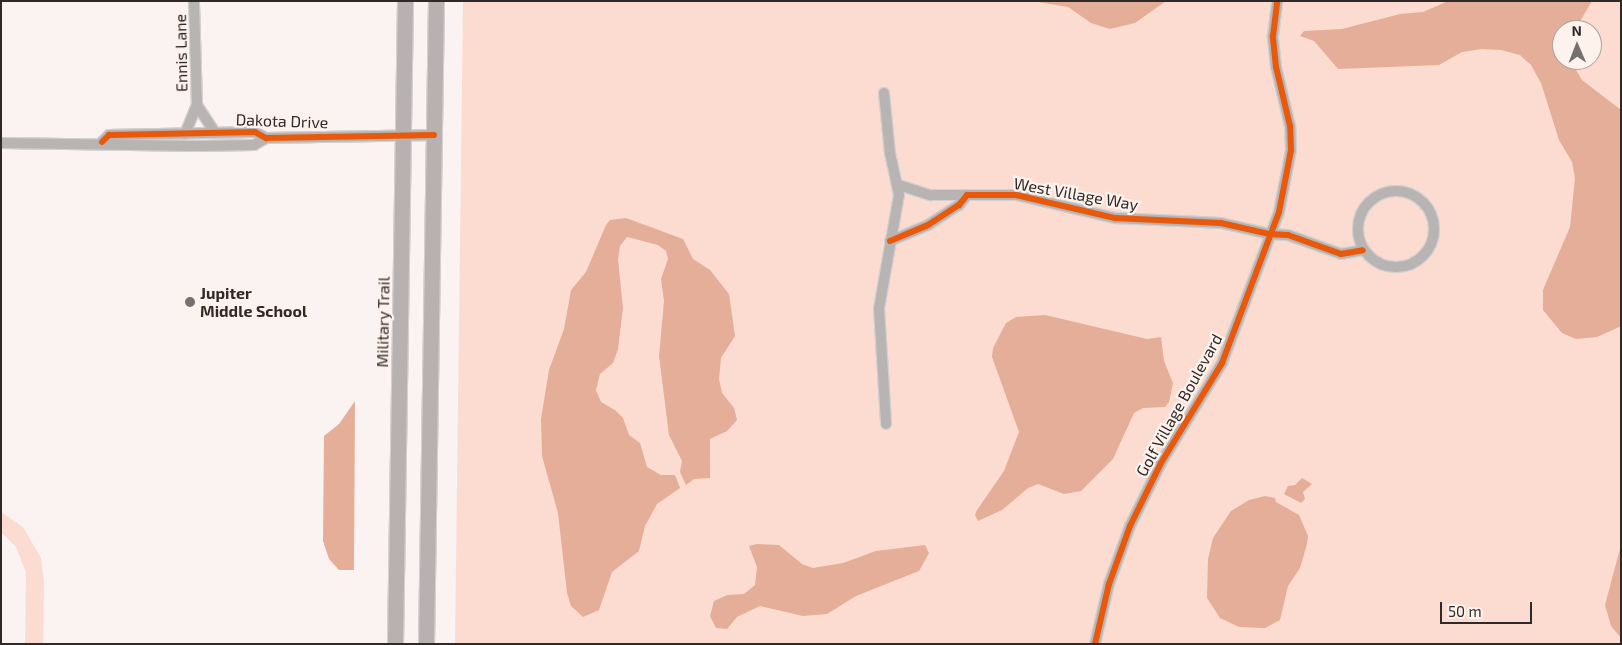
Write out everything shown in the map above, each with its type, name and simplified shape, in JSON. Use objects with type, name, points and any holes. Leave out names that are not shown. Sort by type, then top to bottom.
[{"type":"main road","name":"Military Trail","points":[[395,644],[405,1]]},
{"type":"main road","points":[[426,644],[436,1]]},
{"type":"street","name":"Ennis Lane","points":[[185,134],[197,105],[194,1]]},
{"type":"street","name":"Golf Village Boulevard","points":[[1095,644],[1109,584],[1130,526],[1161,463],[1222,363],[1269,234],[1279,212],[1291,150],[1290,126],[1275,59],[1273,36],[1277,1]]},
{"type":"street","points":[[884,93],[890,153],[899,185],[879,308],[879,342],[886,424]]},
{"type":"street","name":"Ennis Lane","points":[[197,105],[215,133]]},
{"type":"street","name":"Dakota Drive","points":[[102,142],[110,135],[255,132],[266,138]]},
{"type":"street","name":"Dakota Drive","points":[[1,143],[102,142],[111,147],[254,145],[266,138],[434,136]]},
{"type":"street","name":"West Village Way","points":[[899,185],[930,195],[1024,196],[1115,218],[1221,223],[1269,234],[1288,235],[1341,254],[1363,250]]},
{"type":"street","points":[[1388,191],[1404,192],[1418,197],[1428,208],[1434,222],[1434,237],[1428,251],[1417,261],[1403,267],[1388,267],[1374,261],[1363,250],[1358,236],[1358,221],[1364,208],[1374,197],[1388,191]]},
{"type":"street","points":[[890,241],[928,225],[959,205],[967,195]]},
{"type":"shaded area","points":[[463,1],[1621,1],[1621,644],[455,644]]},
{"type":"shaded area","points":[[1032,1],[1166,1],[1135,23],[1110,29],[1091,23],[1068,7]]},
{"type":"shaded area","points":[[1448,1],[1592,1],[1581,20],[1552,20],[1552,70],[1576,70],[1582,80],[1621,110],[1621,326],[1597,337],[1576,339],[1562,333],[1543,310],[1543,290],[1570,227],[1575,178],[1572,162],[1559,140],[1541,83],[1531,65],[1520,55],[1501,50],[1482,49],[1462,52],[1439,65],[1338,69],[1314,41],[1300,36],[1304,31],[1342,29],[1400,14],[1423,12]]},
{"type":"shaded area","points":[[626,218],[683,239],[693,259],[710,270],[729,294],[735,336],[721,358],[719,379],[722,393],[734,408],[737,420],[727,431],[710,439],[710,478],[694,479],[686,485],[680,472],[682,461],[669,435],[659,356],[664,301],[661,279],[668,259],[666,251],[658,245],[627,237],[620,246],[618,259],[623,308],[618,349],[613,363],[600,374],[596,390],[601,402],[615,410],[623,418],[629,435],[640,443],[647,467],[661,475],[675,475],[680,488],[657,504],[645,526],[639,551],[612,572],[599,610],[583,617],[571,606],[567,593],[558,513],[542,456],[541,419],[549,370],[564,329],[571,290],[586,272],[606,225],[610,220]]},
{"type":"shaded area","points":[[1045,315],[1147,339],[1161,337],[1164,361],[1173,383],[1169,402],[1165,407],[1143,408],[1134,413],[1113,459],[1081,491],[1064,494],[1038,484],[1028,488],[1002,510],[978,521],[975,515],[977,510],[1004,471],[1019,432],[992,357],[993,348],[1006,323],[1016,317]]},
{"type":"shaded area","points":[[355,401],[354,570],[339,570],[329,559],[323,541],[324,436],[339,424]]},
{"type":"shaded area","points":[[1302,478],[1312,484],[1303,492],[1305,499],[1301,503],[1284,494],[1288,486],[1295,485]]},
{"type":"shaded area","points":[[1265,496],[1275,498],[1276,502],[1299,515],[1308,536],[1307,544],[1300,568],[1288,586],[1280,620],[1265,628],[1239,627],[1220,618],[1207,598],[1208,559],[1213,538],[1231,511],[1249,500]]},
{"type":"shaded area","points":[[1,512],[23,527],[41,558],[44,582],[43,644],[25,644],[26,573],[16,547],[1,532]]},
{"type":"shaded area","points":[[757,544],[779,545],[802,564],[813,568],[843,563],[876,551],[925,545],[929,553],[919,571],[856,596],[827,614],[803,616],[760,606],[737,617],[727,629],[716,628],[710,616],[714,601],[727,595],[744,594],[755,585],[757,567],[749,546]]},
{"type":"shaded area","points":[[1621,545],[1621,638],[1611,626],[1605,605]]},
{"type":"cycle path","points":[[1095,644],[1109,584],[1130,526],[1161,463],[1222,363],[1279,212],[1291,150],[1290,126],[1276,67],[1273,36],[1277,1]]},
{"type":"cycle path","points":[[102,142],[109,135],[255,132],[266,138],[434,135]]},
{"type":"cycle path","points":[[890,241],[928,225],[959,205],[967,195],[1016,195],[1115,218],[1221,223],[1269,234],[1288,235],[1341,254],[1363,250]]},
{"type":"place","name":"Jupiter Middle School","points":[[190,302]]}]
